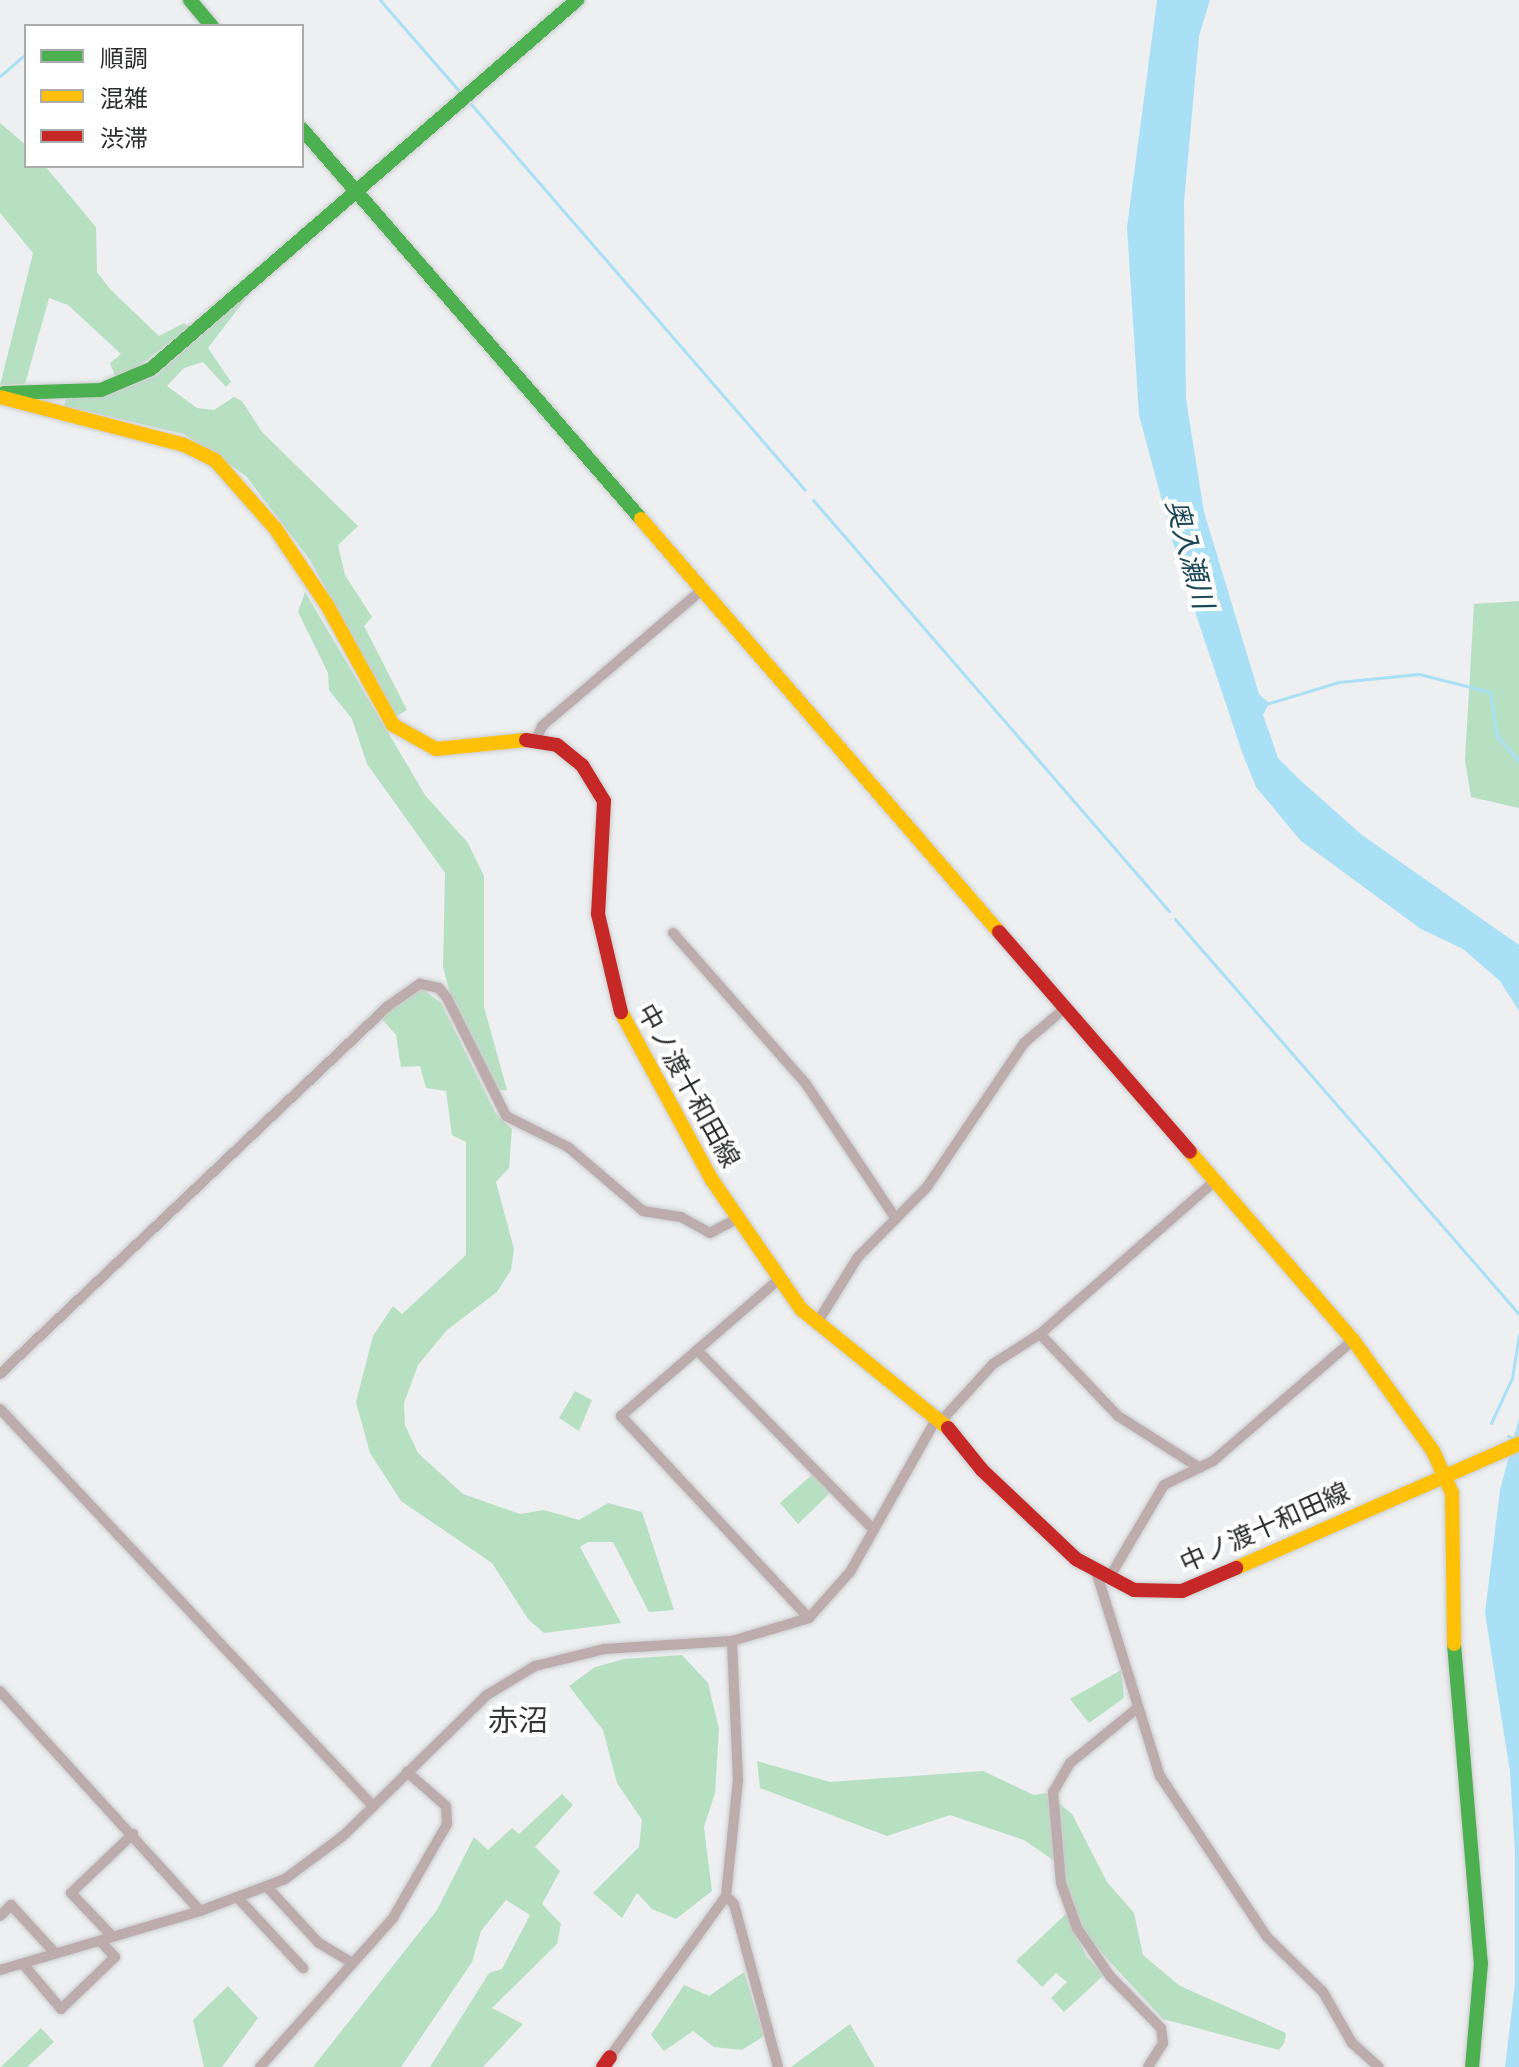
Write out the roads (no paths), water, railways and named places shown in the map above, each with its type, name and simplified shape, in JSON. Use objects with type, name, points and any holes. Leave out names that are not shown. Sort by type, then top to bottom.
[{"type":"street","points":[[190,0],[210,24]]},
{"type":"street","points":[[0,395],[101,390],[151,369],[577,0]]},
{"type":"street","points":[[304,131],[1353,1340],[1391,1385],[1447,1475],[1452,1493],[1453,1638],[1481,1963],[1472,2067]]},
{"type":"street","points":[[0,395],[184,445],[215,460],[282,538],[393,725],[418,744],[436,749],[536,739],[542,726],[702,590]]},
{"type":"street","name":"中ノ渡十和田線","points":[[536,739],[557,745],[602,790],[598,914],[616,1004],[738,1218],[778,1280],[817,1323],[940,1418],[1048,1537],[1102,1575],[1154,1594],[1182,1591],[1519,1444]]},
{"type":"street","points":[[673,933],[806,1084],[896,1219]]},
{"type":"street","points":[[0,1374],[388,1006],[420,984],[439,988],[447,998],[506,1116],[559,1142],[643,1211],[681,1217],[710,1233],[738,1218]]},
{"type":"street","points":[[817,1323],[858,1257],[927,1187],[1024,1043],[1064,1009]]},
{"type":"street","points":[[0,1970],[268,1888],[322,1854],[487,1695],[535,1666],[604,1649],[732,1641],[809,1618],[839,1589],[940,1418],[993,1364],[1040,1334],[1215,1181]]},
{"type":"street","points":[[778,1280],[621,1416],[809,1618]]},
{"type":"street","points":[[1040,1334],[1118,1416],[1200,1468]]},
{"type":"street","points":[[1353,1340],[1200,1468],[1164,1485],[1102,1575],[1125,1650],[1135,1710],[1160,1776],[1228,1884],[1267,1937],[1323,1992],[1352,2043],[1379,2067]]},
{"type":"street","points":[[697,1350],[874,1530]]},
{"type":"street","points":[[0,1409],[373,1806]]},
{"type":"street","points":[[606,2062],[726,1896],[738,1780],[732,1641]]},
{"type":"street","points":[[0,1691],[200,1911]]},
{"type":"street","points":[[1135,1710],[1070,1763],[1053,1792],[1061,1883],[1077,1928],[1110,1976],[1161,2028],[1163,2043],[1148,2067]]},
{"type":"street","points":[[260,2067],[405,1901],[447,1824],[446,1806],[407,1772]]},
{"type":"street","points":[[113,1937],[71,1893],[133,1834]]},
{"type":"street","points":[[268,1888],[319,1943],[352,1963]]},
{"type":"street","points":[[726,1896],[734,1904],[778,2067]]},
{"type":"street","points":[[238,1898],[303,1968]]},
{"type":"street","points":[[0,1916],[11,1905],[55,1953]]},
{"type":"street","points":[[23,1964],[61,2009],[115,1957],[100,1941]]},
{"type":"water","name":"奥入瀬川","points":[[1157,0],[1210,0],[1199,36],[1184,202],[1186,399],[1204,512],[1259,694],[1269,703],[1263,715],[1278,758],[1362,835],[1519,945],[1519,1011],[1500,981],[1463,949],[1421,929],[1301,841],[1256,787],[1242,752],[1178,561],[1139,415],[1127,227]]},
{"type":"water","points":[[1519,1418],[1519,2067],[1505,2067],[1515,1984],[1515,1853],[1510,1772],[1485,1613],[1500,1490]]},
{"type":"waterway","points":[[380,0],[459,91]]},
{"type":"waterway","points":[[0,76],[24,55]]},
{"type":"waterway","points":[[471,104],[805,490]]},
{"type":"waterway","points":[[813,500],[1169,911]]},
{"type":"waterway","points":[[1266,704],[1339,682],[1419,674],[1490,692],[1497,736],[1519,761]]},
{"type":"waterway","points":[[1175,919],[1519,1314]]},
{"type":"waterway","points":[[1491,1423],[1512,1378],[1519,1335]]},
{"type":"waterway","points":[[1508,1436],[1516,1440]]},
{"type":"district","name":"赤沼","points":[[518,1721]]}]
